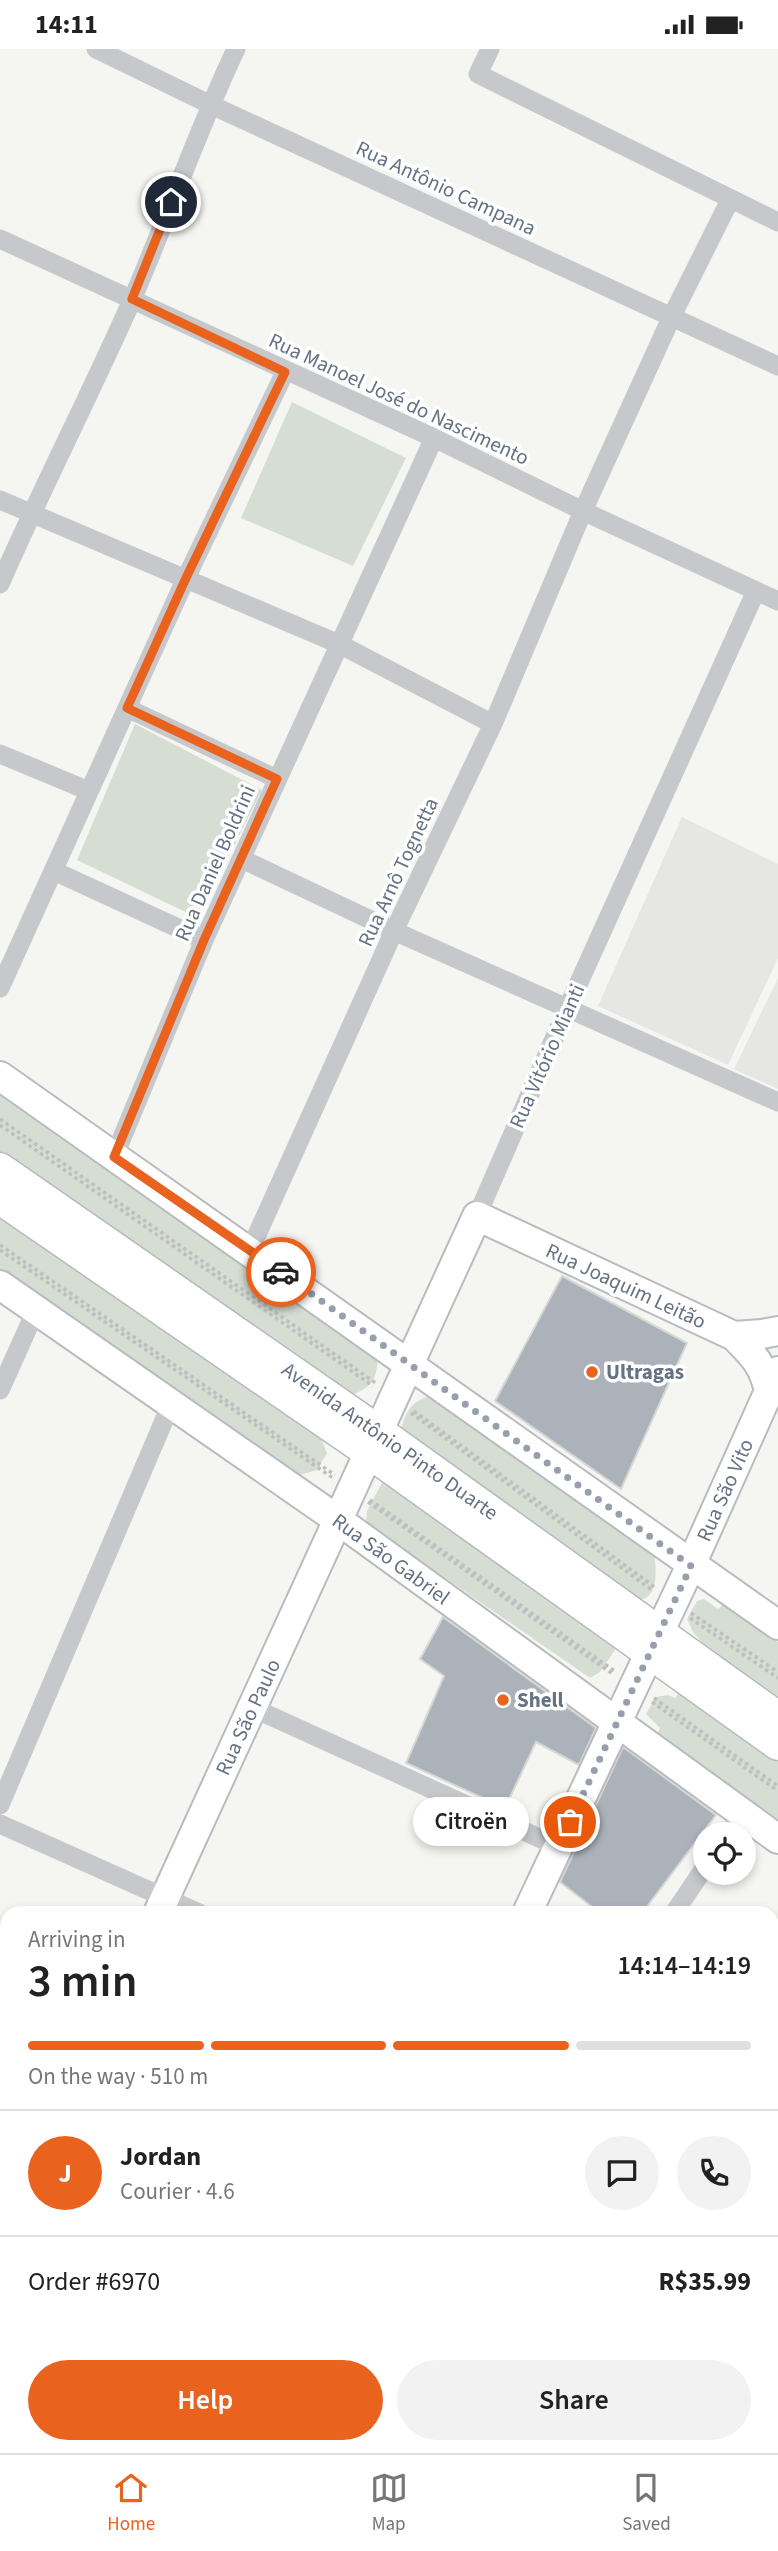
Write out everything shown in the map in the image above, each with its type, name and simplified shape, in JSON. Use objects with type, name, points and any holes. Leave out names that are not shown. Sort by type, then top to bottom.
[{"type":"main road","points":[[0,1076],[778,1625]]},
{"type":"main road","name":"Avenida Antônio Pinto Duarte","points":[[0,1168],[655,1644],[778,1745]]},
{"type":"main road","name":"Avenida Antônio Pinto Duarte","points":[[0,1199],[374,1442]]},
{"type":"main road","name":"Rua Joaquim Leitão","points":[[477,1216],[734,1336]]},
{"type":"main road","name":"Rua Vitório Mianti","points":[[338,1520],[477,1216]]},
{"type":"main road","name":"Rua São Gabriel","points":[[0,1285],[338,1520],[617,1724],[733,1822]]},
{"type":"main road","points":[[734,1336],[778,1331]]},
{"type":"main road","points":[[734,1336],[774,1381]]},
{"type":"main road","name":"Rua São Vito","points":[[530,1906],[655,1644],[774,1381]]},
{"type":"main road","name":"Rua São Paulo","points":[[161,1905],[338,1520]]},
{"type":"main road","name":"Avenida Antônio Pinto Duarte","points":[[655,1644],[778,1717]]},
{"type":"main road","name":"Rua São Gabriel","points":[[756,1831],[778,1839]]},
{"type":"street","name":"Rua Antônio Campana","points":[[96,49],[209,104],[778,366]]},
{"type":"street","points":[[0,584],[30,514],[132,299],[209,104],[236,49]]},
{"type":"street","points":[[491,49],[478,74],[778,222]]},
{"type":"street","name":"Rua Arnô Tognetta","points":[[250,1250],[394,932],[493,724],[583,511],[672,316],[730,200]]},
{"type":"street","name":"Rua Manoel José do Nascimento","points":[[0,239],[285,372],[434,438],[583,511],[778,601]]},
{"type":"street","points":[[0,988],[186,578],[285,372]]},
{"type":"street","name":"Rua Daniel Boldrini","points":[[114,1157],[204,940],[434,438]]},
{"type":"street","points":[[0,500],[339,644],[493,724]]},
{"type":"street","name":"Rua Vitório Mianti","points":[[477,1216],[567,1009],[756,591]]},
{"type":"street","points":[[127,708],[277,779]]},
{"type":"street","points":[[0,754],[89,791]]},
{"type":"street","points":[[242,859],[394,932],[778,1102]]},
{"type":"street","points":[[54,871],[204,940]]},
{"type":"street","points":[[0,1390],[36,1310]]},
{"type":"street","points":[[0,1805],[171,1404]]},
{"type":"street","points":[[253,1708],[559,1847]]},
{"type":"street","points":[[0,1823],[161,1905]]},
{"type":"street","points":[[679,1906],[693,1885]]},
{"type":"path","points":[[0,1119],[394,1398],[778,1678]]},
{"type":"path","points":[[0,1125],[394,1398]]},
{"type":"path","points":[[0,1245],[778,1788]]},
{"type":"path","points":[[0,1250],[353,1489]]},
{"type":"path","points":[[674,1603],[778,1672]]},
{"type":"shaded area","points":[[292,402],[406,458],[353,566],[241,518]]},
{"type":"shaded area","points":[[135,724],[262,790],[198,918],[77,860]]},
{"type":"shaded area","points":[[682,817],[778,864],[778,958],[728,1065],[598,1006]]},
{"type":"shaded area","points":[[778,978],[778,1089],[734,1069]]},
{"type":"shaded area","points":[[0,1091],[378,1357],[374,1378],[368,1386],[349,1396],[0,1153]]},
{"type":"shaded area","points":[[0,1208],[317,1429],[327,1453],[317,1470],[300,1475],[0,1269]]},
{"type":"shaded area","points":[[431,1396],[654,1552],[655,1582],[650,1595],[637,1600],[400,1432],[410,1408],[418,1401]]},
{"type":"shaded area","points":[[384,1479],[617,1647],[600,1672],[590,1678],[366,1523],[367,1511]]},
{"type":"shaded area","points":[[704,1599],[718,1609],[723,1604],[778,1642],[778,1704],[699,1649],[702,1643],[687,1619],[697,1601]]},
{"type":"shaded area","points":[[679,1693],[778,1762],[778,1819],[657,1734],[660,1728],[646,1714],[656,1697],[668,1695],[675,1698]]},
{"type":"building","name":"Ultragas","points":[[562,1276],[687,1343],[621,1489],[495,1401]]},
{"type":"building","name":"Shell","points":[[443,1617],[596,1728],[579,1765],[536,1742],[505,1808],[406,1763],[444,1676],[420,1659]]},
{"type":"building","points":[[623,1747],[716,1815],[711,1822],[693,1822],[693,1845],[647,1906],[591,1906],[560,1882]]},
{"type":"way so far","points":[[281,1272],[691,1566],[570,1822]]},
{"type":"place","name":"Ultragas","points":[[592,1372]]},
{"type":"place","name":"Shell","points":[[503,1700]]},
{"type":"place","name":"Citroën","points":[[570,1822]]},
{"type":"route","points":[[171,202],[132,299],[285,372],[127,708],[277,779],[204,940],[114,1157],[281,1272]]}]
